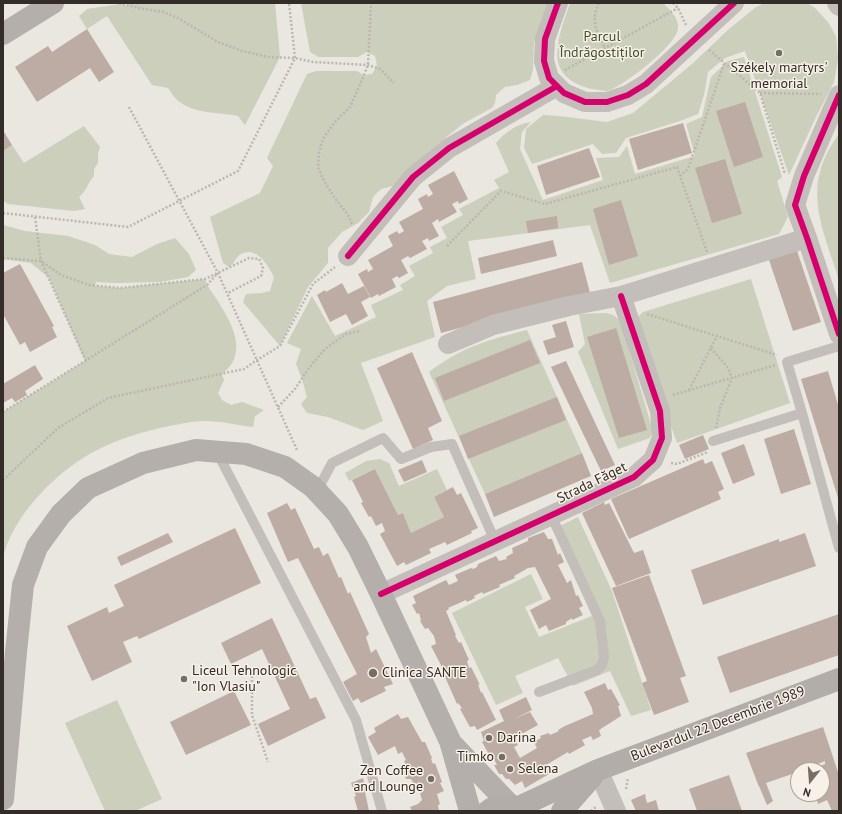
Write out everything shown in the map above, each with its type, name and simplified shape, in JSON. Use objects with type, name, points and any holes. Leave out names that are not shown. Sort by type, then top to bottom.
[{"type":"main road","points":[[3,34],[53,3]]},
{"type":"main road","points":[[3,799],[9,654],[23,585],[37,547],[61,514],[88,488],[143,463],[196,450],[246,454],[285,468],[313,487],[338,514],[358,547],[450,741],[470,811]]},
{"type":"main road","name":"Bulevardul 22 Decembrie 1989","points":[[488,811],[499,805],[518,808],[598,770],[839,679]]},
{"type":"main road","points":[[450,741],[518,808]]},
{"type":"main road","name":"Bulevardul 22 Decembrie 1989","points":[[562,811],[598,770]]},
{"type":"street","points":[[558,3],[544,39],[544,61],[549,78],[556,83],[564,93],[585,102],[607,102],[628,95],[646,84],[734,3]]},
{"type":"street","points":[[348,256],[413,177],[449,148],[556,83]]},
{"type":"street","points":[[830,94],[796,205],[839,334]]},
{"type":"street","points":[[448,344],[493,325],[569,306],[621,296],[807,238]]},
{"type":"street","name":"Strada Făget","points":[[381,594],[634,477],[653,460],[662,438],[660,411],[621,296]]},
{"type":"street","points":[[598,770],[616,811]]},
{"type":"lane","points":[[839,346],[790,361],[802,413],[839,548]]},
{"type":"lane","points":[[713,441],[802,413]]},
{"type":"lane","points":[[317,491],[332,462],[383,438],[401,459],[431,447],[452,444],[495,541]]},
{"type":"lane","points":[[217,452],[356,720],[382,811]]},
{"type":"lane","points":[[539,692],[597,670],[602,665],[604,656],[600,621],[551,516]]},
{"type":"path","points":[[119,3],[164,12],[178,18],[218,42],[242,51],[268,57],[295,58],[313,62],[368,65],[380,69],[394,83]]},
{"type":"path","points":[[3,213],[128,227],[238,171],[295,58],[289,3]]},
{"type":"path","points":[[360,240],[348,215],[323,179],[318,166],[318,160],[323,139],[334,123],[350,107],[368,65],[371,3]]},
{"type":"path","points":[[599,3],[595,10],[595,25],[605,48]]},
{"type":"path","points":[[673,3],[678,8],[687,27]]},
{"type":"path","points":[[556,83],[605,48],[678,8]]},
{"type":"path","points":[[707,49],[760,93],[787,178]]},
{"type":"path","points":[[680,176],[688,169],[724,64]]},
{"type":"path","points":[[760,93],[830,94]]},
{"type":"path","points":[[129,107],[180,200],[228,293],[297,450]]},
{"type":"path","points":[[447,246],[501,191],[545,204],[677,167],[707,253]]},
{"type":"path","points":[[35,217],[41,261],[86,361]]},
{"type":"path","points":[[3,480],[58,428],[108,398],[244,369],[280,346],[313,284],[348,256]]},
{"type":"path","points":[[3,258],[41,261],[61,275],[89,285],[120,288],[205,279],[249,258],[259,259],[263,268],[261,276],[228,293]]},
{"type":"path","points":[[3,412],[207,284],[218,273]]},
{"type":"path","points":[[640,312],[790,361]]},
{"type":"path","points":[[278,407],[295,388],[325,349],[346,334],[359,331]]},
{"type":"path","points":[[689,390],[717,336]]},
{"type":"path","points":[[665,462],[677,464],[712,450],[720,408],[732,378],[728,368],[711,348]]},
{"type":"path","points":[[667,397],[790,361]]},
{"type":"path","points":[[252,668],[252,715],[268,762]]},
{"type":"green space","points":[[129,3],[275,3],[280,57],[245,125],[238,116],[205,112],[182,104],[176,99],[168,88],[152,85],[107,16],[87,29],[79,16],[87,9],[120,4],[129,6]]},
{"type":"green space","points":[[301,3],[549,3],[534,43],[533,70],[530,80],[517,85],[505,87],[496,95],[495,103],[492,108],[464,123],[428,152],[396,185],[381,189],[373,197],[369,212],[358,223],[342,232],[328,248],[328,263],[308,287],[280,346],[243,302],[246,294],[270,291],[274,277],[261,257],[251,252],[245,252],[239,255],[229,267],[223,263],[210,217],[260,193],[273,166],[267,158],[307,74],[316,71],[357,71],[363,75],[372,74],[377,66],[375,56],[367,52],[358,57],[319,57],[310,52]]},
{"type":"green space","name":"Parcul Îndrăgostiților","points":[[570,3],[663,3],[676,18],[678,28],[676,35],[660,54],[625,82],[607,91],[592,89],[579,85],[568,78],[560,68],[558,62],[557,55],[559,40]]},
{"type":"green space","points":[[765,3],[807,3],[814,7],[828,22],[836,36],[838,59],[834,82],[789,175],[745,51],[725,58],[708,72],[704,95],[698,114],[626,138],[616,153],[602,154],[593,144],[532,164],[524,148],[526,129],[543,115],[607,122],[633,113],[692,64],[729,29],[756,7]]},
{"type":"green space","points":[[744,57],[782,177],[777,181],[788,217],[779,234],[610,283],[590,225],[468,241],[476,279],[447,286],[427,301],[435,337],[361,363],[383,421],[363,430],[328,417],[307,413],[301,404],[307,397],[296,364],[301,349],[287,343],[312,296],[335,336],[376,317],[371,305],[403,290],[400,285],[415,276],[409,266],[433,253],[430,247],[447,238],[441,227],[463,215],[459,209],[499,188],[494,180],[509,172],[496,143],[504,135],[516,127],[531,122],[522,132],[520,149],[543,200],[603,180],[596,158],[619,157],[627,146],[635,174],[695,156],[686,124],[702,117],[711,77],[728,61]]},
{"type":"green space","points":[[84,126],[100,147],[98,153],[98,163],[94,169],[94,176],[79,197],[85,209],[74,211],[8,204],[3,201],[3,151],[12,145],[24,163]]},
{"type":"green space","points":[[839,134],[839,280],[822,227],[817,199],[821,167]]},
{"type":"green space","points":[[3,225],[25,231],[68,236],[95,245],[109,254],[132,257],[157,244],[175,238],[189,254],[196,270],[188,277],[160,282],[96,282],[95,286],[120,288],[205,279],[207,285],[227,317],[233,330],[236,342],[236,353],[231,364],[222,374],[224,380],[218,393],[222,400],[231,405],[242,402],[264,410],[255,416],[253,427],[211,421],[169,426],[124,438],[84,457],[54,480],[40,494],[17,524],[3,557],[3,412],[85,361],[49,278],[31,263],[3,259]]},
{"type":"green space","points":[[751,279],[790,403],[677,443],[636,325],[637,318],[643,312]]},
{"type":"green space","points":[[606,313],[613,315],[620,320],[653,431],[650,438],[618,449],[578,352],[585,344],[579,314]]},
{"type":"green space","points":[[527,330],[582,453],[485,494],[429,372],[441,363],[475,345]]},
{"type":"green space","points":[[380,459],[389,463],[399,486],[437,469],[447,490],[434,497],[444,517],[411,533],[403,513],[398,515],[375,469],[349,481],[345,473],[366,461]]},
{"type":"green space","points":[[578,517],[612,591],[651,710],[631,716],[610,671],[573,686],[558,658],[515,676],[523,693],[496,705],[452,613],[531,574],[543,599],[525,607],[539,637],[592,616],[560,526]]},
{"type":"green space","points":[[117,700],[162,799],[135,811],[105,811],[65,723]]},
{"type":"building","points":[[87,29],[114,72],[99,82],[90,68],[37,102],[15,67],[48,46],[52,52]]},
{"type":"building","points":[[745,102],[763,157],[734,167],[716,111]]},
{"type":"building","points":[[683,123],[692,153],[638,170],[629,139]]},
{"type":"building","points":[[3,130],[12,145],[3,151]]},
{"type":"building","points":[[589,148],[600,177],[546,195],[537,166]]},
{"type":"building","points":[[725,159],[742,214],[712,223],[695,168]]},
{"type":"building","points":[[454,171],[468,199],[459,204],[458,201],[452,204],[457,212],[439,222],[438,219],[432,223],[439,236],[429,241],[428,238],[422,241],[427,249],[410,258],[408,256],[401,260],[408,273],[399,278],[397,276],[392,279],[396,287],[379,296],[378,294],[371,298],[358,274],[367,269],[368,272],[373,269],[368,260],[393,246],[388,236],[397,231],[399,234],[404,231],[399,222],[423,209],[418,199],[427,194],[428,197],[433,194],[428,185]]},
{"type":"building","points":[[621,200],[638,256],[609,265],[593,209]]},
{"type":"building","points":[[557,216],[558,228],[528,233],[526,221]]},
{"type":"building","points":[[553,240],[557,256],[481,274],[478,258]]},
{"type":"building","points":[[796,248],[821,322],[793,331],[768,257]]},
{"type":"building","points":[[582,262],[590,293],[441,333],[433,302]]},
{"type":"building","points":[[20,264],[54,326],[52,327],[57,337],[30,352],[25,342],[20,345],[3,314],[3,273]]},
{"type":"building","points":[[342,283],[348,294],[364,286],[370,297],[361,302],[368,316],[352,325],[346,314],[330,322],[317,295]]},
{"type":"building","points":[[566,321],[574,347],[548,355],[543,341],[556,337],[552,325]]},
{"type":"building","points":[[616,328],[647,430],[619,438],[587,337]]},
{"type":"building","points":[[530,340],[540,363],[444,401],[435,378]]},
{"type":"building","points":[[412,352],[442,421],[428,428],[433,440],[413,449],[377,368]]},
{"type":"building","points":[[566,361],[615,465],[601,471],[551,367]]},
{"type":"building","points":[[35,365],[43,379],[25,391],[27,395],[15,402],[12,398],[3,403],[3,384]]},
{"type":"building","points":[[828,371],[839,408],[839,501],[801,379]]},
{"type":"building","points":[[557,397],[566,420],[468,459],[459,436]]},
{"type":"building","points":[[794,429],[811,484],[781,494],[764,439]]},
{"type":"building","points":[[703,435],[709,449],[685,459],[679,445]]},
{"type":"building","points":[[744,444],[755,475],[733,484],[721,453]]},
{"type":"building","points":[[582,453],[591,476],[494,517],[485,494]]},
{"type":"building","points":[[703,459],[705,464],[712,461],[724,489],[718,492],[721,499],[629,539],[611,499]]},
{"type":"building","points":[[422,460],[427,472],[404,482],[398,470]]},
{"type":"building","points":[[375,469],[398,515],[403,513],[411,533],[444,517],[434,497],[453,487],[457,495],[461,493],[478,528],[471,531],[472,533],[447,545],[445,542],[429,549],[431,553],[406,565],[404,562],[397,566],[380,534],[385,531],[382,523],[376,526],[371,516],[369,517],[361,503],[363,502],[352,480]]},
{"type":"building","points":[[604,502],[605,505],[609,503],[634,553],[643,550],[651,573],[616,586],[582,513]]},
{"type":"building","points":[[287,503],[291,510],[295,508],[314,549],[319,547],[323,556],[328,553],[348,594],[350,592],[369,634],[366,637],[371,653],[376,649],[393,684],[384,687],[386,691],[361,703],[358,698],[353,701],[343,682],[357,674],[298,558],[288,562],[267,513]]},
{"type":"building","points":[[235,528],[261,583],[139,639],[137,636],[123,642],[132,662],[92,681],[67,626],[107,607],[109,613],[124,606],[114,585]]},
{"type":"building","points":[[544,532],[548,539],[552,539],[558,555],[560,553],[564,562],[558,565],[567,583],[571,580],[576,596],[578,595],[583,606],[579,608],[583,615],[572,620],[572,618],[566,622],[566,624],[549,631],[546,625],[539,629],[530,610],[551,599],[535,567],[528,568],[514,576],[515,578],[499,585],[500,587],[483,594],[482,592],[474,596],[475,598],[467,602],[466,600],[448,608],[449,609],[446,611],[456,635],[455,636],[459,643],[461,642],[469,660],[467,661],[469,668],[471,667],[480,685],[478,684],[481,693],[482,692],[496,720],[477,730],[475,726],[470,727],[460,709],[462,708],[458,703],[457,704],[442,670],[443,669],[431,646],[436,644],[434,636],[428,628],[425,629],[420,621],[419,613],[417,614],[412,605],[416,603],[413,596],[446,580],[449,585],[458,581],[455,575],[471,568],[473,569],[477,567],[478,564],[496,556],[499,561],[507,559],[506,557],[513,553],[512,548],[528,541],[528,538]]},
{"type":"building","points":[[168,533],[173,542],[121,566],[117,557]]},
{"type":"building","points":[[805,533],[816,566],[703,605],[691,570],[779,539],[779,542]]},
{"type":"building","points":[[649,575],[686,676],[680,678],[689,702],[654,715],[642,683],[647,681],[612,588]]},
{"type":"building","points":[[839,614],[839,655],[730,693],[717,657]]},
{"type":"building","points":[[272,618],[310,699],[316,697],[326,718],[268,746],[258,724],[290,709],[262,649],[231,664],[221,643]]},
{"type":"building","points":[[605,683],[608,690],[611,689],[620,705],[618,706],[621,716],[599,730],[601,736],[593,740],[591,736],[582,740],[585,745],[569,754],[568,752],[546,765],[549,774],[525,788],[522,781],[515,785],[509,779],[506,779],[502,774],[499,774],[494,765],[497,765],[493,757],[491,758],[482,742],[484,741],[481,732],[504,721],[499,710],[526,697],[532,710],[514,719],[530,712],[538,725],[514,738],[518,745],[514,747],[520,758],[537,748],[534,742],[541,738],[540,736],[549,733],[550,735],[559,731],[558,730],[565,726],[593,714],[592,708],[584,692]]},
{"type":"building","points":[[234,691],[251,725],[186,755],[170,722]]},
{"type":"building","points":[[398,714],[401,719],[408,717],[422,742],[425,742],[433,764],[435,763],[442,782],[440,783],[444,791],[437,794],[440,804],[438,805],[439,811],[412,811],[410,807],[418,804],[422,800],[420,793],[422,793],[411,779],[406,779],[403,770],[408,769],[402,752],[398,754],[395,746],[378,755],[368,737],[376,732],[374,728]]},
{"type":"building","points":[[823,727],[839,775],[839,811],[832,811],[828,802],[830,802],[830,762],[790,762],[790,775],[766,783],[773,801],[767,805],[746,753]]},
{"type":"building","points":[[729,775],[742,811],[697,811],[689,789]]},
{"type":"building","points":[[363,778],[369,811],[358,811],[354,797],[356,796],[351,783]]},
{"type":"building","points":[[645,794],[647,803],[656,800],[659,811],[636,811],[631,800]]},
{"type":"cycle path","points":[[558,3],[545,39],[544,61],[549,78],[564,93],[585,102],[607,102],[628,95],[646,84],[734,3]]},
{"type":"cycle path","points":[[348,256],[413,177],[449,148],[557,86]]},
{"type":"cycle path","points":[[839,95],[804,176],[795,205],[839,334]]},
{"type":"cycle path","points":[[381,594],[634,477],[653,460],[662,438],[660,411],[621,296]]},
{"type":"place","name":"Székely martyrs' memorial","points":[[779,53]]},
{"type":"place","name":"Clinica SANTE","points":[[373,673]]},
{"type":"place","name":"Liceul Tehnologic \"Ion Vlasiu\"","points":[[184,679]]},
{"type":"place","name":"Darina","points":[[489,738]]},
{"type":"place","name":"Timko","points":[[502,757]]},
{"type":"place","name":"Selena","points":[[510,769]]},
{"type":"place","name":"Zen Coffee and Lounge","points":[[431,779]]}]
